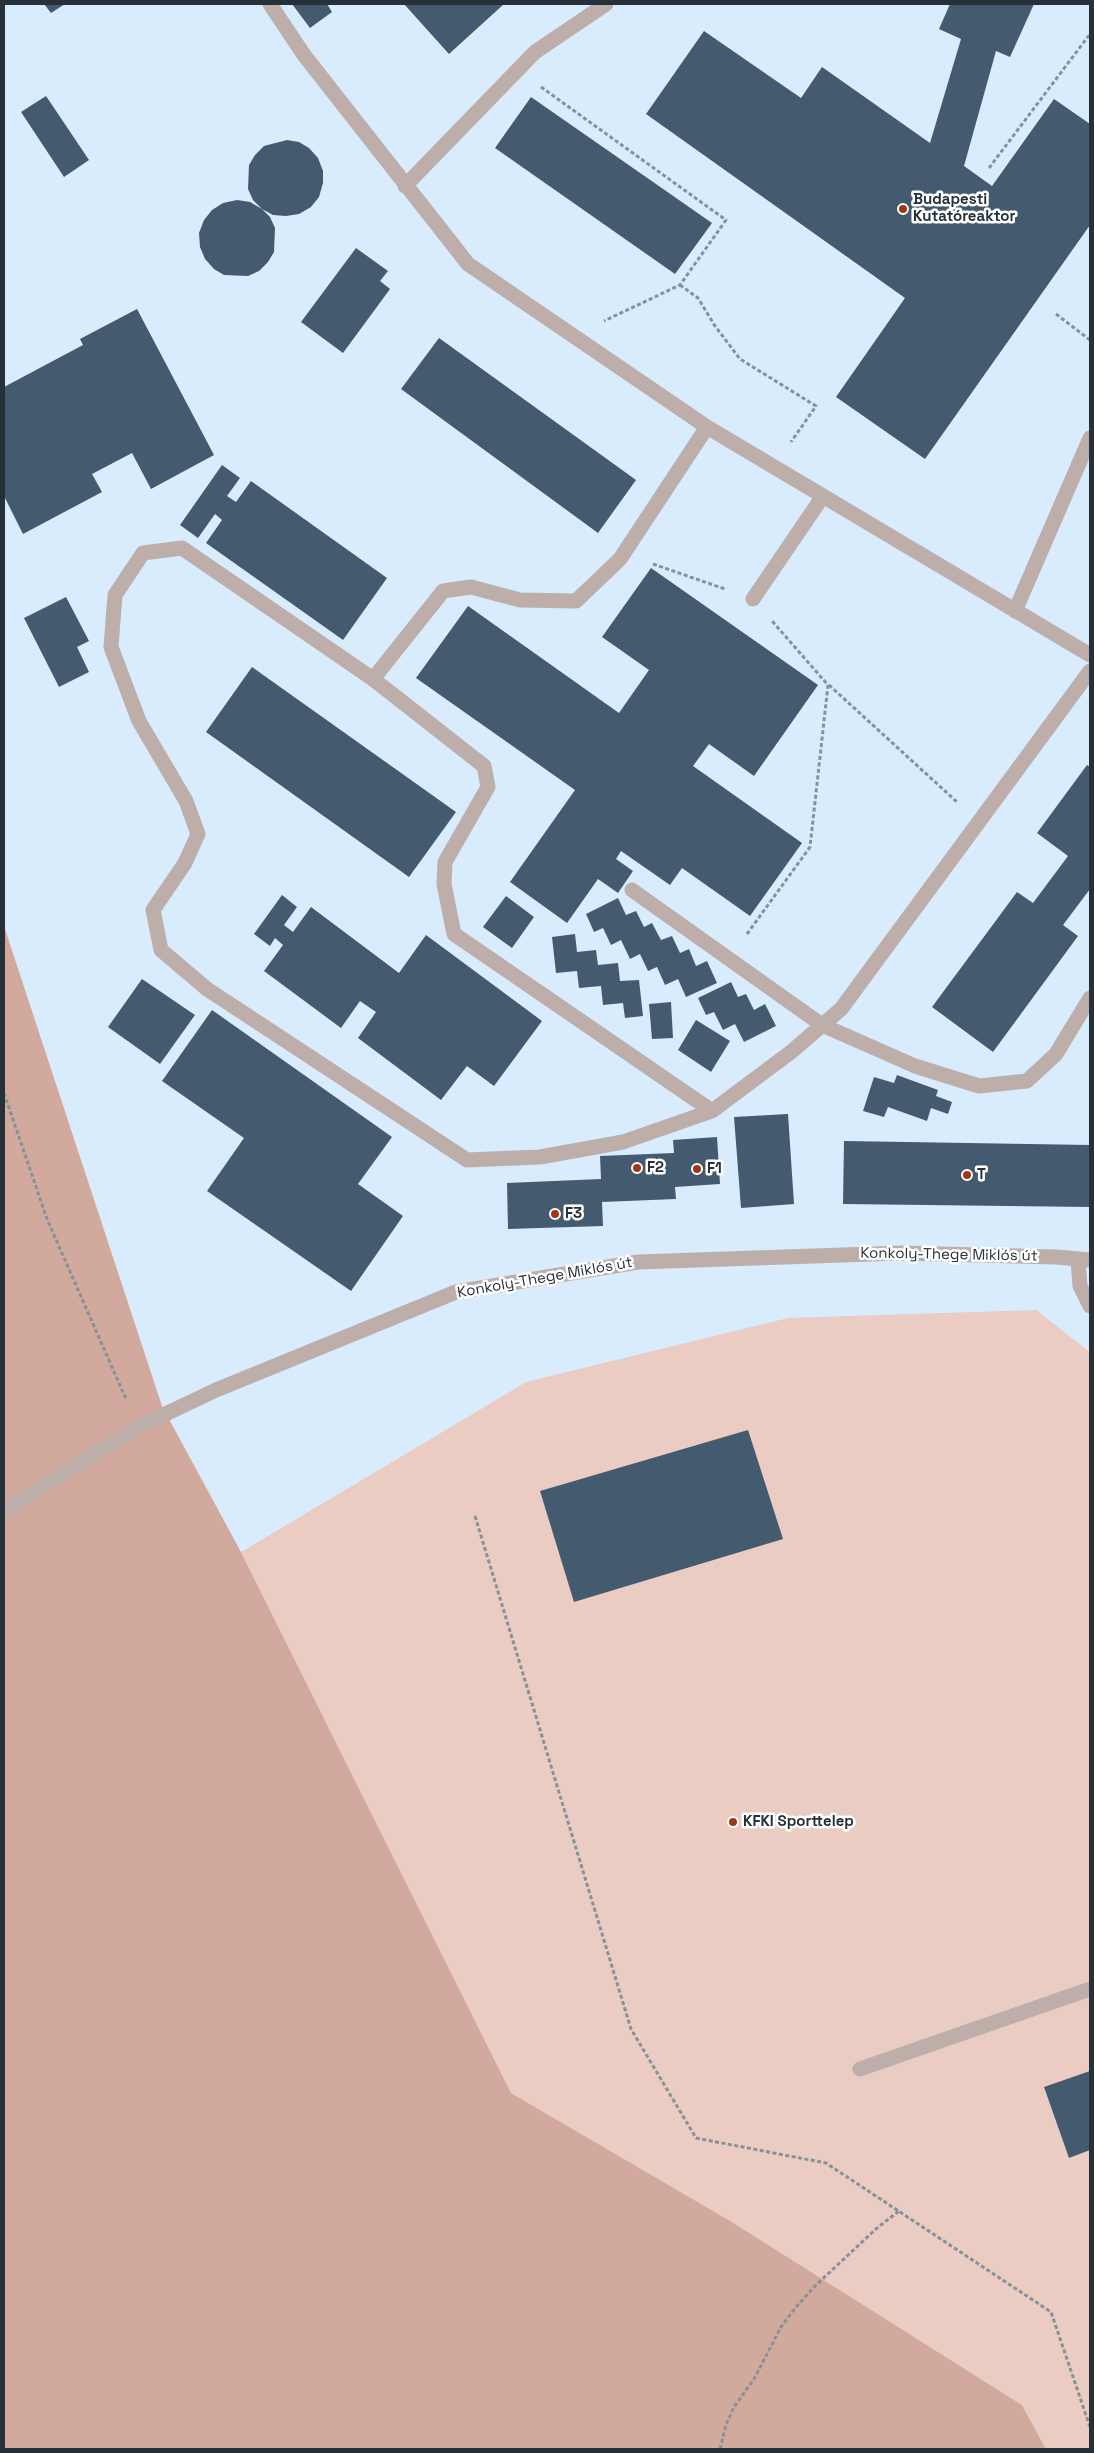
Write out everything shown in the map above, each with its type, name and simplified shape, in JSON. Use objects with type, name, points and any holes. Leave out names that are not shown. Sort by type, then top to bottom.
[{"type":"street","points":[[270,4],[304,55],[468,264],[707,427],[1090,655]]},
{"type":"street","points":[[405,186],[536,52],[606,4]]},
{"type":"street","points":[[373,680],[443,591],[471,587],[520,600],[576,601],[620,559],[707,427]]},
{"type":"street","points":[[1015,612],[1090,438]]},
{"type":"street","points":[[753,599],[823,496]]},
{"type":"street","points":[[712,1111],[454,934],[444,884],[445,862],[488,787],[484,766],[373,680],[182,548],[143,553],[115,596],[111,647],[139,722],[186,801],[198,834],[185,863],[153,910],[161,950],[207,989],[467,1160],[540,1157],[623,1142],[712,1111],[791,1052],[841,1009],[1090,671]]},
{"type":"street","points":[[632,890],[822,1025],[915,1066],[979,1086],[1027,1081],[1056,1054],[1090,998]]},
{"type":"street","name":"Konkoly-Thege Miklós út","points":[[4,1511],[138,1427],[216,1390],[456,1292],[638,1262],[901,1253],[1056,1257],[1084,1260],[1080,1286],[1090,1306]]},
{"type":"street","points":[[860,2069],[1090,1990]]},
{"type":"path","points":[[989,168],[1090,34]]},
{"type":"path","points":[[519,71],[726,220],[680,285],[572,336]]},
{"type":"path","points":[[680,285],[698,298],[715,326],[740,359],[816,406],[774,468]]},
{"type":"path","points":[[1056,314],[1090,340]]},
{"type":"path","points":[[620,559],[660,564],[753,599],[828,685],[979,822]]},
{"type":"path","points":[[729,959],[810,847],[828,685]]},
{"type":"path","points":[[4,1093],[46,1219],[138,1427]]},
{"type":"path","points":[[475,1516],[631,2029],[696,2138],[826,2163],[1052,2312],[1090,2426]]},
{"type":"path","points":[[720,2449],[726,2425],[734,2407],[754,2379],[781,2327],[796,2307],[877,2228],[899,2211]]},
{"type":"shaded area","points":[[4,4],[1090,4],[1090,1352],[1035,1310],[526,1382],[241,1552],[162,1406],[4,926]]},
{"type":"shaded area","points":[[4,926],[162,1406],[241,1552],[511,2093],[732,2222],[1022,2405],[1046,2449],[4,2449]]},
{"type":"shaded area","name":"KFKI Sporttelep","points":[[1036,1310],[1090,1352],[1090,2449],[1046,2449],[1022,2405],[732,2222],[511,2093],[241,1552],[526,1382],[788,1318]]},
{"type":"building","points":[[44,4],[65,4],[51,13]]},
{"type":"building","points":[[292,4],[327,4],[332,12],[310,28]]},
{"type":"building","points":[[404,4],[504,4],[449,54]]},
{"type":"building","points":[[950,4],[1034,4],[1010,57],[996,51],[964,166],[992,186],[1054,99],[1090,124],[1090,225],[925,459],[836,397],[905,298],[646,114],[704,31],[801,98],[822,67],[930,143],[961,39],[939,29]]},
{"type":"building","points":[[46,96],[89,160],[64,177],[21,112]]},
{"type":"building","points":[[531,97],[712,223],[675,274],[495,148]]},
{"type":"building","points":[[287,140],[299,142],[309,148],[318,158],[323,171],[323,183],[319,197],[311,207],[299,214],[273,215],[262,209],[253,200],[248,189],[249,165],[255,155],[264,146]]},
{"type":"building","points":[[237,200],[250,202],[262,209],[270,217],[275,228],[274,252],[268,262],[259,271],[248,276],[224,275],[214,269],[205,259],[200,247],[199,233],[204,220],[212,210],[223,203]]},
{"type":"building","points":[[356,248],[388,271],[380,281],[390,289],[343,353],[301,322]]},
{"type":"building","points":[[137,309],[214,455],[151,489],[132,453],[92,474],[102,492],[23,534],[4,496],[4,387],[83,345],[80,339]]},
{"type":"building","points":[[439,338],[636,480],[598,533],[401,389]]},
{"type":"building","points":[[222,465],[240,478],[227,496],[236,502],[251,481],[387,578],[343,640],[206,543],[222,520],[215,514],[198,538],[180,525]]},
{"type":"building","points":[[651,568],[818,685],[754,776],[709,744],[693,766],[802,843],[750,916],[682,868],[670,885],[621,851],[616,859],[633,871],[618,893],[598,879],[567,923],[510,882],[575,790],[416,678],[468,606],[619,713],[649,670],[602,637]]},
{"type":"building","points":[[66,597],[89,641],[77,647],[89,672],[59,687],[24,618]]},
{"type":"building","points":[[252,667],[456,812],[409,877],[206,732]]},
{"type":"building","points":[[1087,765],[1090,767],[1090,889],[1063,925],[1078,936],[993,1052],[932,1007],[1017,892],[1033,903],[1068,856],[1037,833]]},
{"type":"building","points":[[282,895],[297,907],[284,925],[293,932],[311,907],[399,973],[426,935],[542,1021],[494,1086],[467,1066],[441,1100],[358,1038],[376,1012],[360,1001],[341,1028],[264,971],[283,945],[275,938],[270,946],[254,934]]},
{"type":"building","points":[[506,896],[534,917],[512,948],[483,927]]},
{"type":"building","points":[[618,898],[626,915],[636,911],[644,927],[652,923],[661,940],[672,936],[680,953],[689,949],[696,966],[707,961],[717,983],[686,997],[678,979],[665,985],[657,967],[648,971],[640,954],[630,959],[621,940],[611,945],[603,928],[594,932],[586,914]]},
{"type":"building","points":[[575,934],[577,952],[596,950],[598,965],[618,963],[620,981],[639,980],[643,1016],[625,1018],[623,1003],[603,1005],[601,986],[579,988],[577,971],[556,973],[552,937]]},
{"type":"building","points":[[142,979],[195,1015],[160,1064],[108,1027]]},
{"type":"building","points":[[731,982],[738,997],[746,994],[754,1010],[765,1004],[776,1026],[744,1042],[735,1024],[723,1030],[714,1012],[706,1015],[698,998]]},
{"type":"building","points":[[671,1002],[673,1038],[652,1039],[649,1004]]},
{"type":"building","points":[[212,1010],[392,1137],[358,1184],[403,1216],[351,1291],[207,1191],[244,1138],[162,1081]]},
{"type":"building","points":[[696,1020],[730,1041],[711,1072],[678,1050]]},
{"type":"building","points":[[897,1075],[938,1090],[936,1096],[952,1102],[948,1114],[931,1108],[927,1121],[888,1107],[884,1117],[863,1111],[874,1077],[894,1083]]},
{"type":"building","points":[[788,1114],[794,1204],[741,1208],[734,1117]]},
{"type":"building","points":[[717,1137],[720,1184],[675,1187],[676,1199],[602,1202],[603,1226],[508,1229],[507,1183],[601,1179],[600,1156],[674,1153],[673,1140]]},
{"type":"building","name":"T","points":[[844,1141],[1090,1145],[1090,1207],[843,1204]]},
{"type":"building","points":[[748,1430],[783,1539],[574,1602],[540,1491]]},
{"type":"building","points":[[1090,2071],[1090,2150],[1069,2158],[1044,2087]]},
{"type":"place","name":"Budapesti Kutatóreaktor","points":[[903,209]]},
{"type":"place","name":"F2","points":[[637,1168]]},
{"type":"place","name":"F1","points":[[697,1169]]},
{"type":"place","name":"T","points":[[967,1175]]},
{"type":"place","name":"F3","points":[[555,1214]]},
{"type":"place","name":"KFKI Sporttelep","points":[[733,1822]]}]
